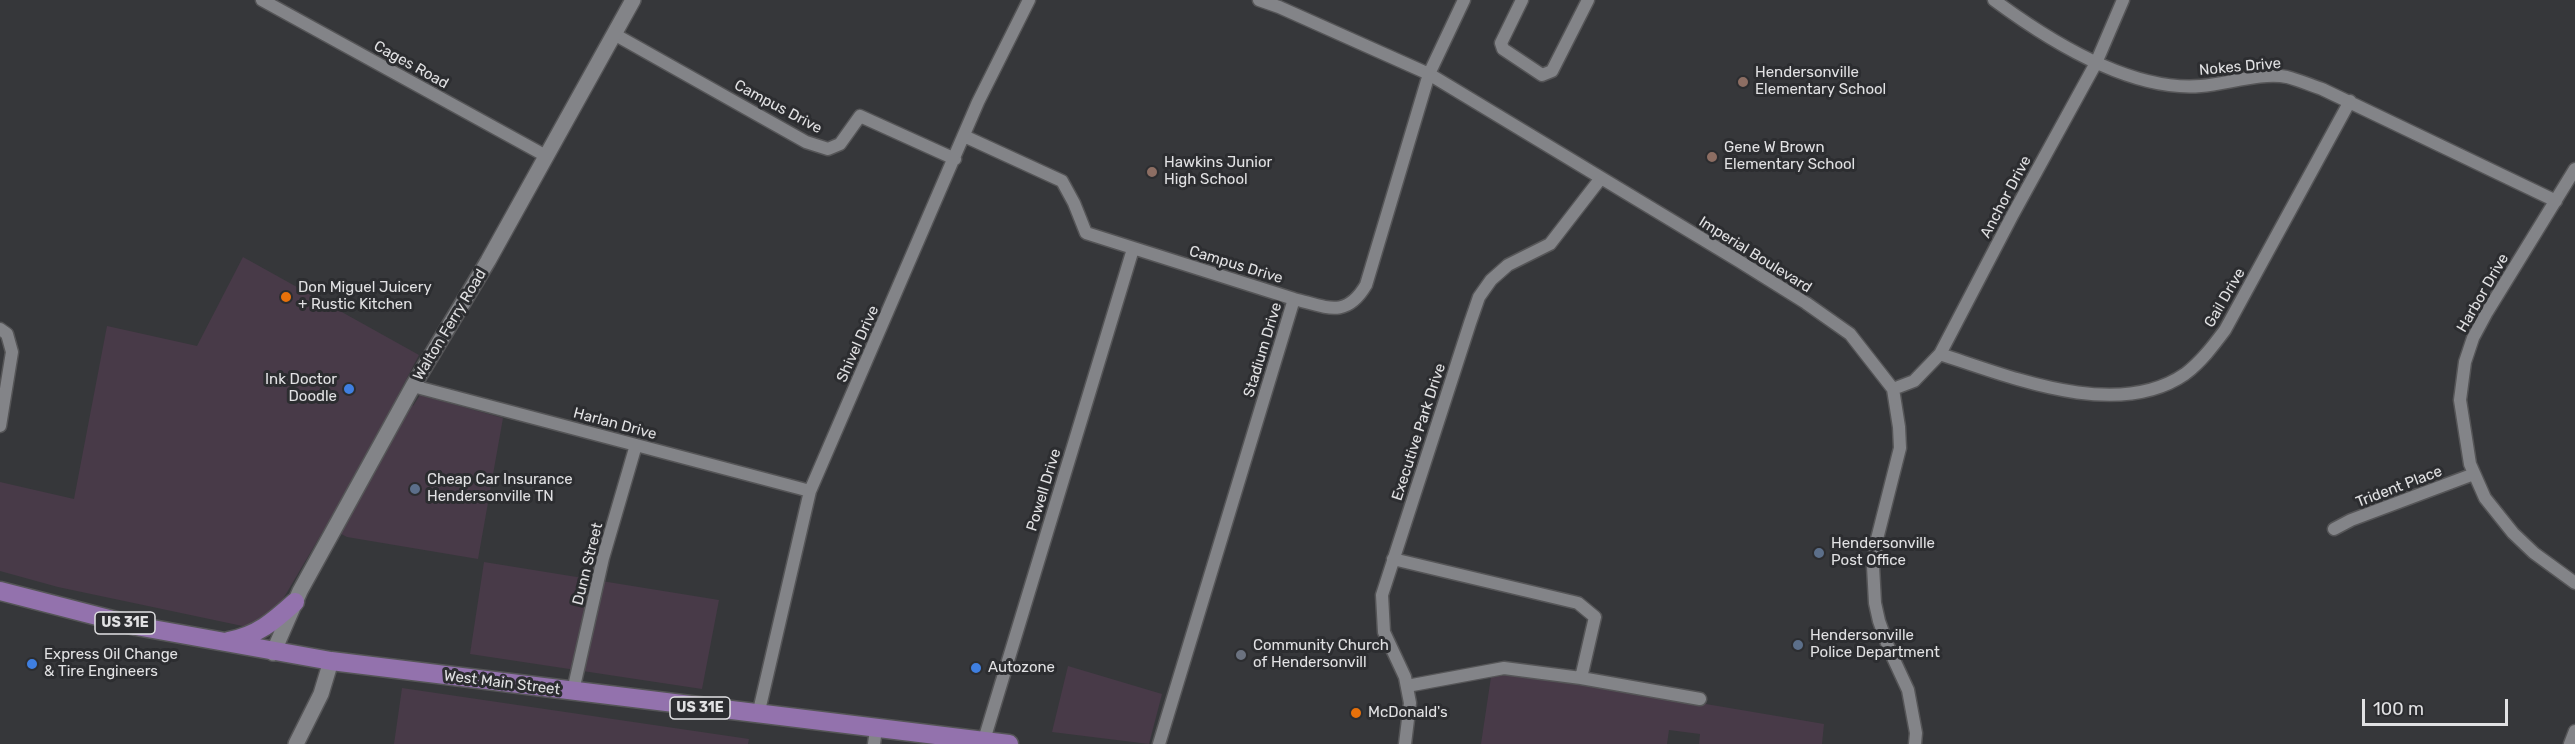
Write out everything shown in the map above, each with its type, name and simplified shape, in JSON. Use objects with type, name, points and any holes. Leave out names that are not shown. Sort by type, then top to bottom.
[{"type":"main road","name":"West Main Street","points":[[0,591],[136,626],[331,662],[758,715],[875,737],[984,740],[1010,744]]},
{"type":"main road","points":[[218,642],[256,633],[271,624],[295,602]]},
{"type":"street","name":"Cages Road","points":[[262,0],[546,156]]},
{"type":"street","name":"Walton Ferry Road","points":[[273,652],[295,602],[413,386],[488,261],[633,0]]},
{"type":"street","name":"Shivel Drive","points":[[758,715],[810,491],[978,102],[1029,0]]},
{"type":"street","name":"Imperial Boulevard","points":[[1259,0],[1429,74],[1797,298],[1850,334],[1893,389]]},
{"type":"street","name":"Stadium Drive","points":[[1159,744],[1294,299],[1341,308],[1359,298],[1366,285],[1429,74],[1464,0]]},
{"type":"street","points":[[1522,0],[1502,43],[1503,49],[1542,75],[1552,71],[1588,0]]},
{"type":"street","name":"Nokes Drive","points":[[1994,0],[2017,17],[2096,63],[2160,85],[2201,86],[2285,76],[2350,100],[2556,201]]},
{"type":"street","name":"Anchor Drive","points":[[1893,389],[1914,381],[1940,354],[2096,63],[2123,0]]},
{"type":"street","name":"Campus Drive","points":[[614,34],[806,142],[828,149],[840,144],[860,116],[955,159]]},
{"type":"street","name":"Gail Drive","points":[[1940,354],[2004,374],[2096,396],[2123,396],[2168,384],[2200,361],[2225,330],[2350,100]]},
{"type":"street","name":"Campus Drive","points":[[964,136],[1062,181],[1086,233],[1294,299]]},
{"type":"street","name":"Harbor Drive","points":[[2575,169],[2473,338],[2465,362],[2460,400],[2470,464],[2485,498],[2513,533],[2556,571],[2575,583]]},
{"type":"street","name":"Executive Park Drive","points":[[1405,744],[1410,703],[1405,677],[1384,632],[1382,595],[1479,297],[1491,280],[1508,265],[1550,244],[1601,178]]},
{"type":"street","name":"Powell Drive","points":[[984,740],[1133,249]]},
{"type":"street","points":[[0,329],[7,334],[12,352],[0,426]]},
{"type":"street","name":"Harlan Drive","points":[[413,386],[810,491]]},
{"type":"street","points":[[1893,389],[1900,448],[1877,539],[1874,566],[1875,603],[1889,649],[1908,690],[1916,733],[1915,744]]},
{"type":"street","name":"Dunn Street","points":[[573,691],[603,558],[636,445]]},
{"type":"street","name":"Trident Place","points":[[2334,529],[2350,520],[2474,474]]},
{"type":"street","points":[[1393,559],[1578,603],[1595,617],[1581,678]]},
{"type":"street","points":[[296,744],[321,694],[331,662]]},
{"type":"street","points":[[1407,686],[1504,668],[1581,678],[1700,699]]},
{"type":"street","points":[[2570,744],[2575,731]]},
{"type":"shaded area","points":[[243,257],[419,355],[397,397],[413,406],[420,395],[503,418],[478,559],[347,537],[326,526],[276,611],[252,628],[58,587],[0,571],[0,482],[74,499],[107,326],[197,346]]},
{"type":"shaded area","points":[[484,562],[719,600],[702,689],[470,654]]},
{"type":"shaded area","points":[[1068,666],[1162,694],[1149,744],[1052,732]]},
{"type":"shaded area","points":[[1513,674],[1570,681],[1824,724],[1822,744],[1699,744],[1700,734],[1669,730],[1667,744],[1481,744],[1491,677]]},
{"type":"shaded area","points":[[402,688],[749,739],[748,744],[394,744]]},
{"type":"place","name":"Hendersonville Elementary School","points":[[1743,82]]},
{"type":"place","name":"Gene W Brown Elementary School","points":[[1712,157]]},
{"type":"place","name":"Hawkins Junior High School","points":[[1152,172]]},
{"type":"place","name":"Don Miguel Juicery + Rustic Kitchen","points":[[286,297]]},
{"type":"place","name":"Ink Doctor Doodle","points":[[349,389]]},
{"type":"place","name":"Cheap Car Insurance Hendersonville TN","points":[[415,489]]},
{"type":"place","name":"Hendersonville Post Office","points":[[1819,553]]},
{"type":"place","name":"Hendersonville Police Department","points":[[1798,645]]},
{"type":"place","name":"Community Church of Hendersonvill","points":[[1241,655]]},
{"type":"place","name":"Express Oil Change & Tire Engineers","points":[[32,664]]},
{"type":"place","name":"Autozone","points":[[976,668]]},
{"type":"place","name":"McDonald's","points":[[1356,713]]}]
